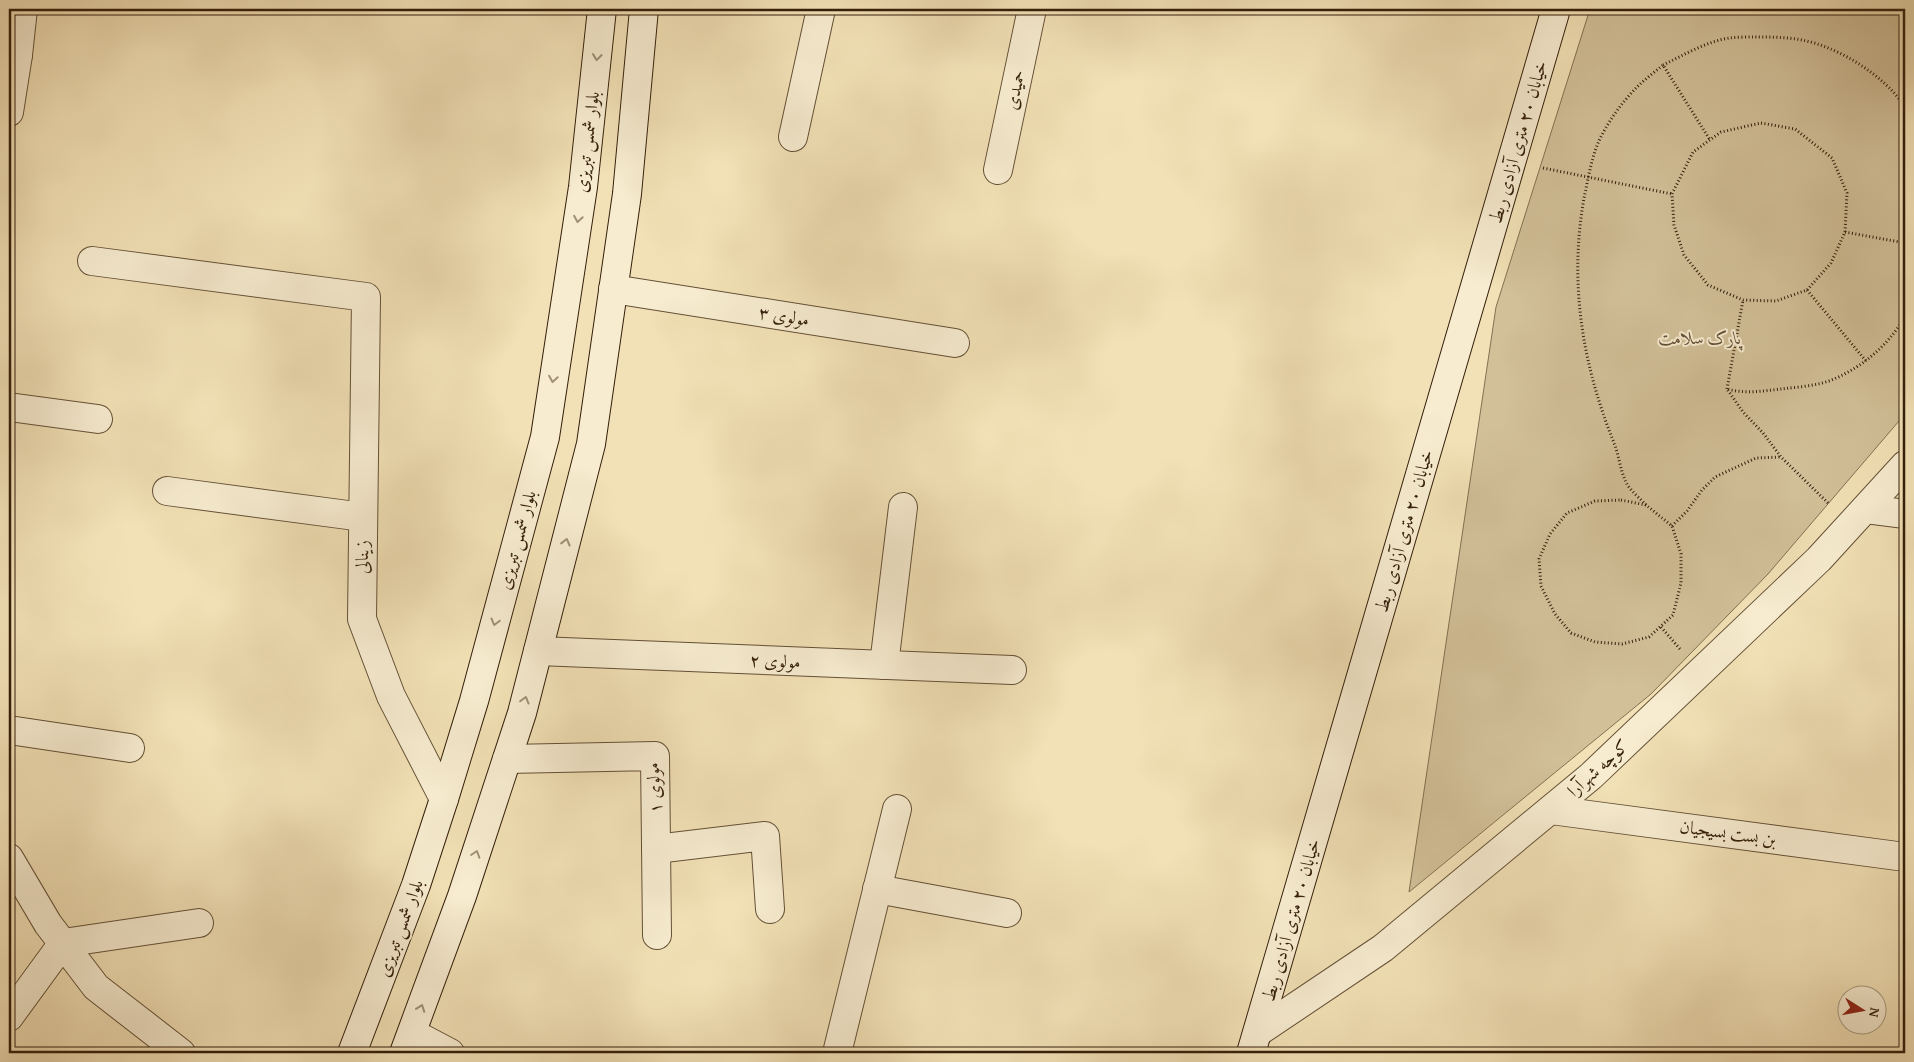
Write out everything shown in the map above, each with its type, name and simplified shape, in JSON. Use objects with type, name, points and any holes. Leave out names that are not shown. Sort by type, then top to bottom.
[{"type":"street","points":[[9,112],[13,56],[23,9]]},
{"type":"street","name":"بلوار شمس تبریزی","points":[[352,1053],[416,885],[444,800],[474,701],[545,437],[583,187],[602,9]]},
{"type":"street","points":[[450,1053],[408,1043],[462,896],[522,713],[591,444],[627,194],[644,9]]},
{"type":"street","points":[[793,137],[821,9]]},
{"type":"street","name":"حمیدی","points":[[998,170],[1032,9]]},
{"type":"street","name":"خیابان ۲۰ متری آزادی ربط","points":[[1255,1042],[1556,9]]},
{"type":"street","name":"زینالی","points":[[92,261],[366,297],[362,619],[391,696],[444,800]]},
{"type":"street","name":"مولوی ۳","points":[[613,289],[955,344]]},
{"type":"street","points":[[9,407],[98,419]]},
{"type":"street","name":"کوچه شهرآرا","points":[[1255,1042],[1384,948],[1592,776],[1819,559],[1905,466]]},
{"type":"street","points":[[167,491],[363,517]]},
{"type":"street","points":[[884,665],[903,507]]},
{"type":"street","points":[[1858,517],[1905,514]]},
{"type":"street","name":"مولوی ۲","points":[[538,652],[1012,670]]},
{"type":"street","points":[[9,730],[130,748]]},
{"type":"street","name":"مولوی ۱","points":[[507,759],[655,756],[657,935]]},
{"type":"street","points":[[837,1053],[897,809]]},
{"type":"street","name":"بن بست بسیجیان","points":[[1551,810],[1905,857]]},
{"type":"street","points":[[656,849],[765,836],[770,909]]},
{"type":"street","points":[[9,858],[48,924],[96,987],[181,1053]]},
{"type":"street","points":[[877,889],[1007,914]]},
{"type":"street","points":[[9,1017],[63,943],[199,923]]},
{"type":"path","points":[[1646,505],[1621,500],[1595,501],[1568,513],[1550,534],[1539,559],[1541,586],[1555,614],[1571,633],[1595,642],[1622,644],[1649,637],[1673,615],[1681,583],[1681,554],[1672,526],[1646,505],[1627,484],[1600,410],[1582,338],[1578,303],[1577,259],[1581,216],[1588,177],[1598,143],[1617,112],[1637,86],[1663,65],[1696,49],[1730,38],[1772,37],[1803,40],[1834,50],[1866,69],[1896,93],[1905,107]]},
{"type":"path","points":[[1663,65],[1710,140]]},
{"type":"path","points":[[1761,123],[1795,129],[1832,158],[1847,193],[1845,232],[1832,262],[1807,290],[1776,301],[1743,300],[1708,285],[1684,255],[1674,225],[1672,194],[1693,152],[1710,140],[1721,132],[1761,123]]},
{"type":"path","points":[[1512,162],[1672,194]]},
{"type":"path","points":[[1845,232],[1905,243]]},
{"type":"path","points":[[1807,290],[1866,361]]},
{"type":"path","points":[[1743,300],[1727,389],[1743,412],[1763,433],[1781,457],[1858,517]]},
{"type":"path","points":[[1727,389],[1736,392],[1804,386],[1832,380],[1866,361],[1893,336],[1905,317]]},
{"type":"path","points":[[1672,526],[1715,477],[1756,458],[1781,457]]},
{"type":"green space","name":"پارک سلامت","points":[[1590,9],[1905,9],[1905,414],[1768,574],[1651,694],[1409,892],[1496,307]]}]
